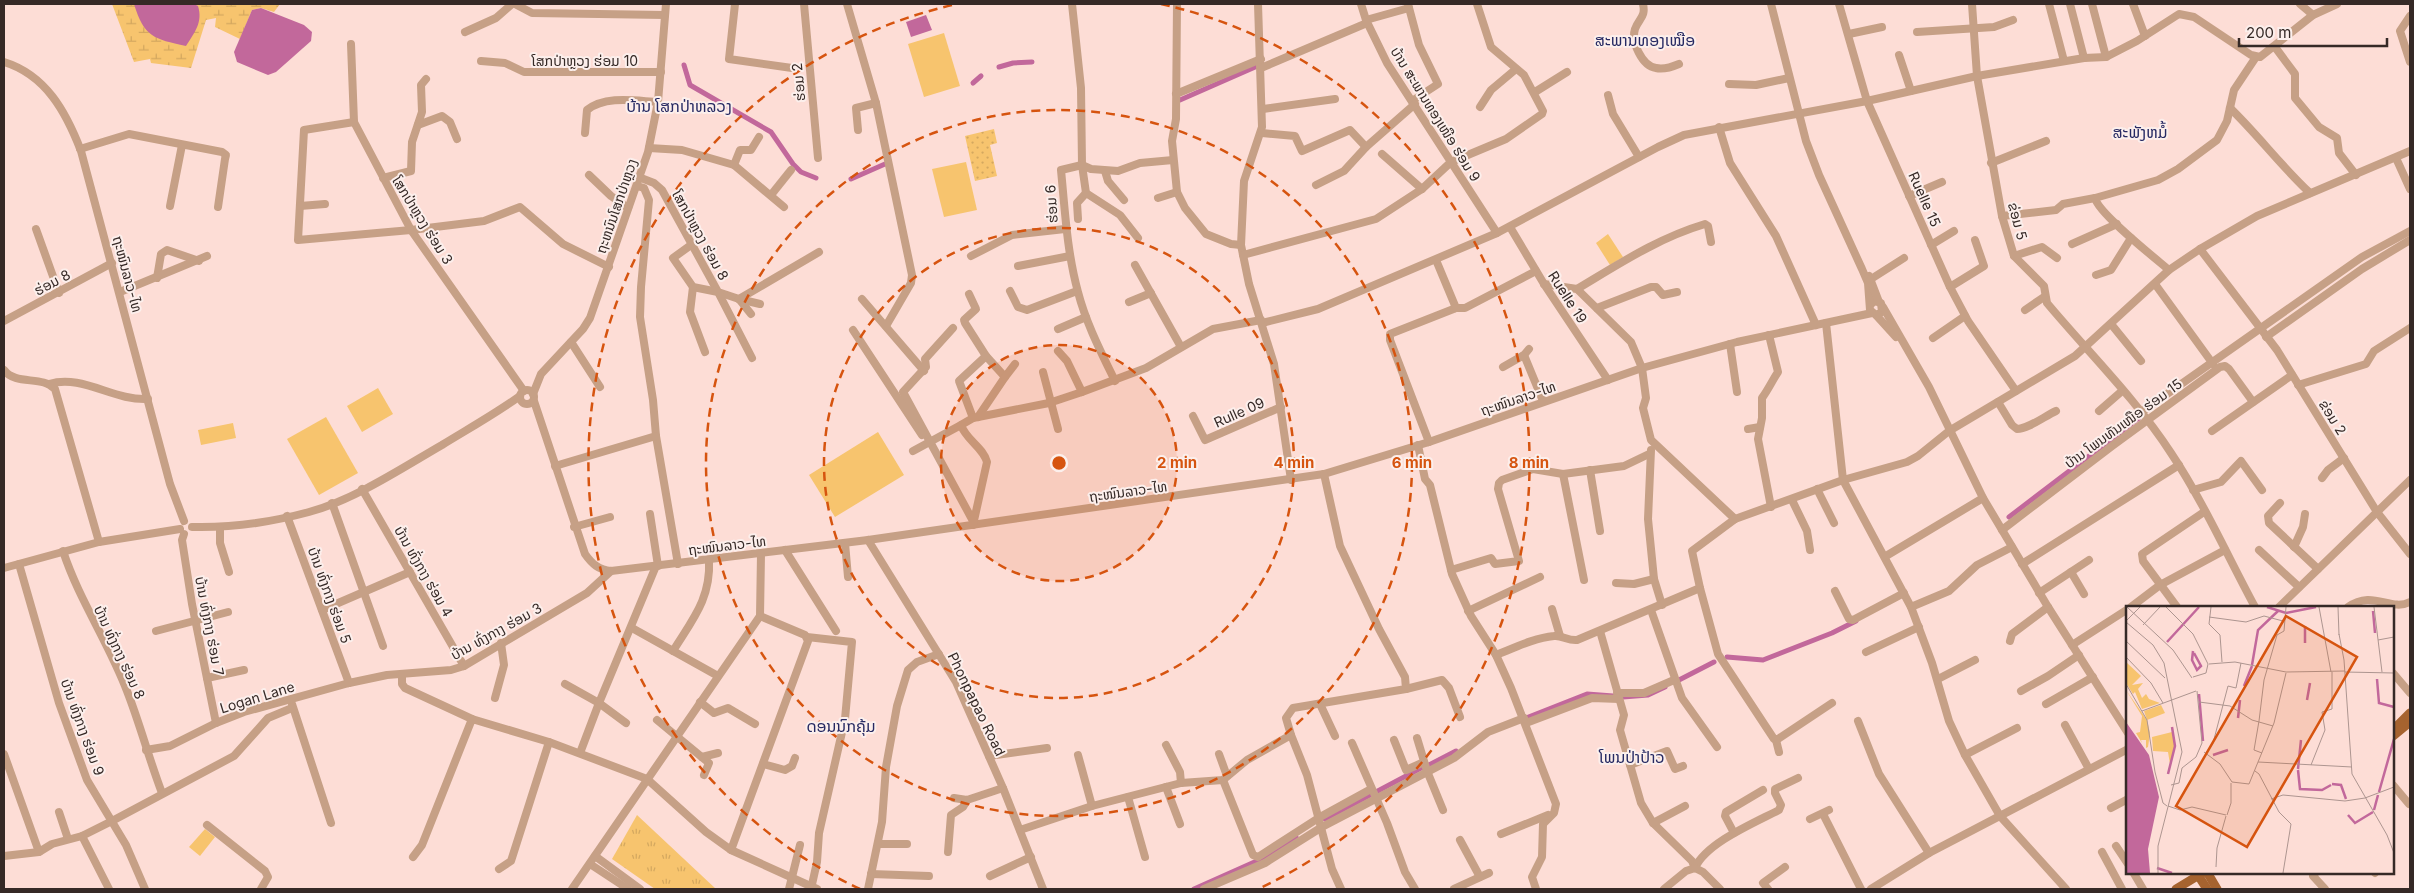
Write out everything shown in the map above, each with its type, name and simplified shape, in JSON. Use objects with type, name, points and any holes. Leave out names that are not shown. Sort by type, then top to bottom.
[{"type":"main road","points":[[2394,729],[2410,713]]},
{"type":"main road","points":[[2394,735],[2410,722]]},
{"type":"main road","points":[[2176,889],[2203,873]]},
{"type":"main road","points":[[2203,873],[2207,889]]},
{"type":"main road","points":[[2203,873],[2217,889]]},
{"type":"street","points":[[465,32],[496,18],[514,4],[530,13],[665,15]]},
{"type":"street","points":[[540,12],[543,4]]},
{"type":"street","name":"ຖະຫນົນໂສກປ່າຫຼວງ","points":[[526,397],[540,374],[571,342],[590,318],[628,208],[641,178],[658,102],[666,4]]},
{"type":"street","points":[[735,4],[729,59],[792,68]]},
{"type":"street","name":"ຮ່ອມ 2","points":[[804,4],[818,158]]},
{"type":"street","points":[[847,4],[876,103],[912,275],[911,282],[886,326]]},
{"type":"street","points":[[1072,4],[1081,88],[1082,165],[1086,193],[1120,215],[1138,238]]},
{"type":"street","points":[[1177,4],[1176,119],[1172,141],[1177,192],[1185,208],[1206,234],[1231,244],[1241,245]]},
{"type":"street","points":[[1258,4],[1263,109],[1262,133],[1244,181],[1241,245],[1274,364],[1291,480]]},
{"type":"street","name":"ບ້ານ ສະພານທອງເໜືອ ຮ່ອມ 9","points":[[1361,4],[1366,22],[1386,63],[1497,233]]},
{"type":"street","points":[[1243,255],[1364,224],[1376,219],[1422,189],[1451,162],[1506,139],[1542,114],[1544,111],[1524,75],[1491,47],[1477,4]]},
{"type":"street","points":[[1643,4],[1643,18],[1635,29],[1634,36],[1643,59],[1649,66],[1657,69],[1679,64]]},
{"type":"street","points":[[1771,4],[1798,113],[1819,176],[1862,269],[1873,310],[1910,354]]},
{"type":"street","name":"Ruelle 15","points":[[1839,4],[1867,101],[1950,287],[1965,316],[2016,391]]},
{"type":"street","name":"ຂ່ອມ 5","points":[[1972,4],[1977,76],[2002,216],[2014,256],[2044,286],[2044,297],[2147,420],[2179,465],[2253,606]]},
{"type":"street","points":[[2049,4],[2064,61]]},
{"type":"street","points":[[2070,4],[2084,58]]},
{"type":"street","points":[[2092,4],[2106,57]]},
{"type":"street","points":[[2133,4],[2145,36]]},
{"type":"street","points":[[2300,4],[2313,15]]},
{"type":"street","points":[[2002,216],[2056,210],[2063,204],[2096,198],[2158,180],[2178,169],[2217,140],[2230,108],[2230,98],[2256,57],[2264,55],[2275,47],[2313,15],[2337,4]]},
{"type":"street","points":[[1176,94],[1408,6],[1419,45],[1438,84],[1413,102],[1344,171],[1316,185]]},
{"type":"street","points":[[913,451],[976,418],[1050,403],[1115,381],[1146,368],[1181,347],[1224,326],[1261,321],[1318,309],[1510,227],[1639,157],[1684,135],[1867,101],[1977,76],[2084,58],[2106,57],[2114,55],[2145,36],[2172,16],[2186,14],[2256,57]]},
{"type":"street","points":[[2410,16],[2400,31],[2410,62]]},
{"type":"street","points":[[1917,32],[1999,26],[2013,20]]},
{"type":"street","points":[[1849,34],[1882,27]]},
{"type":"street","name":"ໂສກປ່າຫຼວງ ຮ່ອມ 3","points":[[351,44],[354,122],[411,230],[526,397]]},
{"type":"street","points":[[2275,47],[2294,74],[2295,98],[2319,127],[2336,138],[2339,153],[2356,175]]},
{"type":"street","points":[[1899,55],[1911,91]]},
{"type":"street","name":"ໂສກປ່າຫຼວງ ຮ່ອມ 10","points":[[481,61],[505,63],[524,72],[661,72]]},
{"type":"street","name":"ຖະໜົນລາວ-ໄທ","points":[[4,62],[20,67],[44,86],[60,105],[80,148],[170,484],[184,521]]},
{"type":"street","points":[[1480,107],[1491,90],[1516,69]]},
{"type":"street","points":[[1535,92],[1567,72]]},
{"type":"street","points":[[1729,84],[1756,85],[1789,78]]},
{"type":"street","points":[[383,178],[411,171],[412,142],[422,112],[421,85],[426,79]]},
{"type":"street","points":[[1608,95],[1613,114],[1639,157]]},
{"type":"street","points":[[1263,109],[1335,99]]},
{"type":"street","points":[[585,133],[587,110],[594,105],[611,101],[658,102]]},
{"type":"street","points":[[858,130],[856,108],[876,103]]},
{"type":"street","points":[[2230,108],[2255,132],[2279,163],[2310,193]]},
{"type":"street","points":[[418,125],[442,116],[450,122],[457,139]]},
{"type":"street","points":[[354,122],[304,130],[298,240],[411,230],[484,221],[520,207],[563,244],[608,267]]},
{"type":"street","points":[[1719,127],[1730,163],[1776,236],[1816,325]]},
{"type":"street","points":[[1262,133],[1295,136],[1302,151],[1350,130],[1366,147]]},
{"type":"street","points":[[80,148],[129,134],[222,152],[226,155],[218,207]]},
{"type":"street","points":[[734,165],[740,150],[751,150],[759,137]]},
{"type":"street","points":[[1992,162],[2046,141]]},
{"type":"street","points":[[170,206],[182,144]]},
{"type":"street","points":[[649,148],[682,150],[734,165],[784,207]]},
{"type":"street","points":[[1779,752],[1776,740],[1718,654],[1692,551],[1735,519],[1843,480],[1907,462],[1931,447],[1950,431],[2085,348],[2169,270],[2200,249],[2247,221],[2410,151]]},
{"type":"street","points":[[1382,154],[1422,189]]},
{"type":"street","points":[[2396,158],[2410,189]]},
{"type":"street","points":[[1082,165],[1091,169],[1118,171],[1140,163],[1173,160]]},
{"type":"street","name":"ຮ່ອມ 6","points":[[1082,165],[1061,170],[1065,228],[1077,291],[1086,317],[1115,381]]},
{"type":"street","points":[[771,195],[791,170]]},
{"type":"street","points":[[1105,171],[1108,181],[1124,200]]},
{"type":"street","points":[[589,175],[611,196],[628,208]]},
{"type":"street","name":"ໂສກປ່າຫຼວງ ຮ່ອມ 8","points":[[641,178],[654,183],[662,190],[718,292],[760,304]]},
{"type":"street","points":[[1909,196],[1942,182]]},
{"type":"street","points":[[637,186],[644,188],[649,200],[640,287],[640,317],[656,436],[678,564]]},
{"type":"street","points":[[1158,198],[1177,192]]},
{"type":"street","points":[[1078,219],[1077,203],[1086,193]]},
{"type":"street","points":[[2096,198],[2097,204],[2131,238],[2169,270]]},
{"type":"street","points":[[300,206],[325,204]]},
{"type":"street","points":[[1577,289],[1654,243],[1678,232],[1706,224],[1711,242]]},
{"type":"street","points":[[2072,244],[2117,224]]},
{"type":"street","name":"Ruelle 19","points":[[1510,227],[1544,284],[1608,380]]},
{"type":"street","points":[[971,256],[1012,235],[1065,228]]},
{"type":"street","points":[[36,229],[59,293]]},
{"type":"street","points":[[1931,245],[1954,231]]},
{"type":"street","points":[[2140,413],[2362,257],[2410,231]]},
{"type":"street","points":[[2096,276],[2111,270],[2131,238]]},
{"type":"street","points":[[1950,287],[1982,269],[1984,266],[1976,240]]},
{"type":"street","points":[[2266,337],[2362,269],[2410,240]]},
{"type":"street","points":[[692,245],[673,258],[693,287],[690,312],[704,352]]},
{"type":"street","points":[[2014,256],[2042,247],[2057,258]]},
{"type":"street","name":"ຂ່ອມ 2","points":[[2200,249],[2260,328],[2292,375],[2377,512],[2410,554]]},
{"type":"street","points":[[157,278],[161,254],[164,251],[199,261]]},
{"type":"street","points":[[751,314],[739,299],[819,252]]},
{"type":"street","points":[[120,292],[199,261],[207,256]]},
{"type":"street","points":[[1018,266],[1070,256]]},
{"type":"street","points":[[1871,279],[1904,258]]},
{"type":"street","points":[[1436,260],[1456,308]]},
{"type":"street","name":"ຮ່ອມ 8","points":[[4,322],[112,264]]},
{"type":"street","points":[[1136,265],[1181,347]]},
{"type":"street","points":[[1862,269],[1871,279],[1881,305],[1929,387],[1983,498],[2048,607],[2126,730]]},
{"type":"street","points":[[1429,442],[1389,336],[1392,332],[1456,308],[1465,308],[1536,271]]},
{"type":"street","points":[[1544,284],[1577,289],[1631,342],[1642,368],[1646,398],[1644,408],[1653,443],[1735,519]]},
{"type":"street","points":[[2155,284],[2212,364]]},
{"type":"street","points":[[693,287],[718,292],[752,358]]},
{"type":"street","points":[[1597,308],[1651,287],[1656,287],[1664,295],[1677,292]]},
{"type":"street","points":[[1010,291],[1018,307],[1027,310],[1077,291]]},
{"type":"street","points":[[1129,302],[1151,293]]},
{"type":"street","points":[[969,294],[976,309],[964,321],[986,356],[1005,377]]},
{"type":"street","points":[[2025,310],[2044,297]]},
{"type":"street","points":[[862,299],[924,371]]},
{"type":"street","points":[[1873,310],[1881,314],[1881,305]]},
{"type":"street","name":"ຖະໜົນລາວ-ໄທ","points":[[611,571],[868,540],[973,523],[1324,474],[1429,442],[1642,368],[1730,344],[1826,323],[1873,310],[1881,305]]},
{"type":"street","points":[[1933,338],[1965,316]]},
{"type":"street","points":[[1058,329],[1086,317]]},
{"type":"street","points":[[1826,323],[1843,480],[1863,520],[1886,556],[1911,607],[1938,679],[1949,721],[1965,755],[2000,816],[2066,889]]},
{"type":"street","points":[[2111,324],[2141,361]]},
{"type":"street","points":[[953,328],[926,359],[924,371],[903,392],[973,523]]},
{"type":"street","points":[[2298,385],[2366,364],[2374,351],[2410,328]]},
{"type":"street","points":[[853,330],[923,438],[931,442]]},
{"type":"street","points":[[1768,335],[1778,372],[1770,380],[1769,388],[1762,398],[1758,439],[1771,507]]},
{"type":"street","points":[[571,342],[600,387]]},
{"type":"street","points":[[1730,344],[1738,392]]},
{"type":"street","points":[[1058,351],[1067,361],[1082,392]]},
{"type":"street","points":[[1503,368],[1526,352],[1543,401]]},
{"type":"street","points":[[976,418],[959,381],[986,356]]},
{"type":"street","points":[[976,418],[1015,364]]},
{"type":"street","name":"ບ້ານ ໂພນທັນເໜືອ ຮ່ອມ 15","points":[[2002,530],[2220,367],[2225,366],[2253,402]]},
{"type":"street","points":[[4,370],[12,377],[50,384],[73,381],[126,398],[148,399]]},
{"type":"street","points":[[1043,372],[1058,429]]},
{"type":"street","points":[[2212,431],[2292,375]]},
{"type":"street","points":[[50,384],[57,393],[100,542]]},
{"type":"street","points":[[2098,411],[2122,392]]},
{"type":"street","points":[[192,527],[220,528],[310,512],[362,489],[505,407],[526,397],[555,466],[574,527],[585,554],[591,563],[602,570],[611,571]]},
{"type":"street","points":[[1998,402],[2012,425],[2017,429],[2023,429],[2056,411]]},
{"type":"street","name":"Rulle 09","points":[[1193,416],[1205,440],[1281,407]]},
{"type":"street","points":[[961,425],[966,436],[983,453],[987,462],[973,523]]},
{"type":"street","points":[[1748,429],[1760,427]]},
{"type":"street","points":[[555,466],[656,436]]},
{"type":"street","points":[[1653,443],[1649,454],[1650,507],[1648,519],[1654,579],[1662,605]]},
{"type":"street","points":[[1418,445],[1425,479],[1430,485],[1451,570],[1468,611],[1496,655],[1525,720],[1554,797],[1554,813],[1543,824],[1542,857],[1532,877],[1536,889]]},
{"type":"street","points":[[1451,570],[1491,558],[1495,564],[1519,561],[1499,483],[1533,469],[1563,474],[1624,466],[1649,454]]},
{"type":"street","points":[[2322,478],[2328,470],[2344,458]]},
{"type":"street","points":[[2193,490],[2220,482],[2240,461],[2262,490]]},
{"type":"street","points":[[2022,564],[2179,465]]},
{"type":"street","points":[[1590,470],[1600,531]]},
{"type":"street","points":[[1324,474],[1340,546],[1379,629],[1405,677],[1406,689]]},
{"type":"street","points":[[1563,474],[1584,580]]},
{"type":"street","points":[[2280,606],[2410,480]]},
{"type":"street","name":"ບ້ານ ທົ່ງກາງ ຮ່ອມ 4","points":[[362,489],[464,666]]},
{"type":"street","points":[[1817,489],[1834,523]]},
{"type":"street","points":[[1886,556],[1983,498]]},
{"type":"street","points":[[1792,500],[1807,531],[1810,550]]},
{"type":"street","points":[[332,503],[383,646]]},
{"type":"street","points":[[2280,503],[2268,516],[2268,521],[2318,569]]},
{"type":"street","points":[[2176,606],[2143,561],[2142,554],[2204,512]]},
{"type":"street","points":[[580,753],[657,566],[650,514]]},
{"type":"street","points":[[2294,547],[2303,527],[2305,514]]},
{"type":"street","name":"ບ້ານ ທົ່ງກາງ ຮ່ອມ 5","points":[[287,516],[349,683]]},
{"type":"street","points":[[574,527],[610,517]]},
{"type":"street","points":[[182,531],[180,525],[184,521],[189,522],[192,527]]},
{"type":"street","points":[[4,568],[100,542],[182,531],[190,532],[192,527]]},
{"type":"street","points":[[220,528],[220,543],[229,572]]},
{"type":"street","name":"ບ້ານ ທົ່ງກາງ ຮ່ອມ 7","points":[[182,531],[195,620],[216,723]]},
{"type":"street","name":"Phonpapao Road","points":[[868,540],[956,682],[1003,788],[1043,889]]},
{"type":"street","points":[[845,543],[848,577]]},
{"type":"street","points":[[1911,607],[1949,591],[1977,565],[2012,547]]},
{"type":"street","points":[[785,550],[836,630]]},
{"type":"street","points":[[2132,606],[2160,585],[2225,550]]},
{"type":"street","points":[[2259,550],[2299,588]]},
{"type":"street","name":"ບ້ານ ທົ່ງກາງ ຮ່ອມ 8","points":[[63,551],[73,582],[128,691],[146,750],[162,793]]},
{"type":"street","points":[[572,889],[760,616],[761,554]]},
{"type":"street","points":[[673,651],[700,607],[709,586],[709,560]]},
{"type":"street","points":[[2039,592],[2088,560]]},
{"type":"street","name":"ບ້ານ ທົ່ງກາງ ຮ່ອມ 9","points":[[19,564],[59,703],[87,780],[112,821],[146,889]]},
{"type":"street","name":"ບ້ານ ທົ່ງກາງ ຮ່ອມ 3","points":[[349,683],[387,675],[451,670],[464,666],[587,593],[611,571]]},
{"type":"street","points":[[322,610],[410,572]]},
{"type":"street","points":[[2071,572],[2084,594]]},
{"type":"street","points":[[1468,611],[1540,577]]},
{"type":"street","points":[[1616,583],[1634,584],[1654,579]]},
{"type":"street","points":[[1496,655],[1540,638],[1560,636],[1570,641],[1600,631],[1700,588]]},
{"type":"street","points":[[1836,590],[1849,619],[1853,620],[1904,593]]},
{"type":"street","points":[[2350,606],[2356,602],[2372,599],[2399,605],[2410,602]]},
{"type":"street","points":[[2010,641],[2012,634],[2048,607]]},
{"type":"street","points":[[1552,609],[1560,636]]},
{"type":"street","points":[[1651,610],[1674,680],[1685,703],[1716,747]]},
{"type":"street","points":[[2072,644],[2126,610]]},
{"type":"street","points":[[156,631],[228,612]]},
{"type":"street","points":[[402,675],[402,684],[405,688],[472,719],[549,742],[647,779],[706,832],[731,850],[813,889],[819,833],[845,719],[852,642],[807,637],[760,616]]},
{"type":"street","points":[[1866,652],[1919,627]]},
{"type":"street","points":[[632,628],[718,676]]},
{"type":"street","points":[[1600,631],[1624,720],[1620,730],[1641,803],[1653,823],[1692,861],[1695,868],[1703,872],[1720,889]]},
{"type":"street","points":[[731,850],[808,643],[807,637]]},
{"type":"street","points":[[495,698],[504,665],[501,643]]},
{"type":"street","points":[[868,889],[878,844],[886,767],[897,706],[908,670],[917,662],[939,654]]},
{"type":"street","points":[[2021,691],[2048,676],[2078,655]]},
{"type":"street","points":[[1938,679],[1975,660]]},
{"type":"street","points":[[207,678],[244,670]]},
{"type":"street","points":[[2394,674],[2410,693]]},
{"type":"street","points":[[2046,704],[2093,677]]},
{"type":"street","points":[[1341,889],[1332,869],[1320,816],[1307,775],[1286,718],[1291,709],[1406,689],[1442,680],[1450,688],[1460,717]]},
{"type":"street","points":[[1208,888],[1265,863],[1322,827],[1376,797],[1454,758],[1488,732],[1592,698],[1644,693],[1674,680]]},
{"type":"street","name":"Logan Lane","points":[[146,750],[170,746],[216,723],[291,703],[349,683]]},
{"type":"street","points":[[565,684],[599,703],[626,723]]},
{"type":"street","points":[[700,702],[714,714],[728,708],[755,724]]},
{"type":"street","points":[[4,856],[39,852],[52,844],[82,836],[234,756],[268,718],[291,703],[331,823]]},
{"type":"street","points":[[1776,740],[1832,703]]},
{"type":"street","points":[[1320,704],[1335,736]]},
{"type":"street","points":[[413,857],[422,844],[472,719]]},
{"type":"street","points":[[657,720],[709,765],[704,775]]},
{"type":"street","points":[[1858,721],[1878,774],[1929,853]]},
{"type":"street","points":[[2065,725],[2089,769]]},
{"type":"street","points":[[1965,755],[2017,728]]},
{"type":"street","points":[[1020,830],[1092,806],[1181,783],[1225,778],[1248,760],[1292,735]]},
{"type":"street","points":[[1417,738],[1427,771],[1443,810]]},
{"type":"street","points":[[1394,740],[1406,770],[1424,762]]},
{"type":"street","points":[[499,869],[511,861],[549,742]]},
{"type":"street","points":[[1352,743],[1376,797],[1405,872],[1415,889]]},
{"type":"street","points":[[1166,745],[1180,772],[1181,783]]},
{"type":"street","points":[[989,756],[1047,748]]},
{"type":"street","points":[[1871,889],[1929,853],[2126,750]]},
{"type":"street","points":[[1630,765],[1667,751],[1675,769],[1683,766]]},
{"type":"street","points":[[702,758],[718,753]]},
{"type":"street","points":[[4,754],[39,852]]},
{"type":"street","points":[[1078,754],[1092,806]]},
{"type":"street","points":[[1219,754],[1225,778],[1255,857],[1258,857],[1320,816],[1372,788]]},
{"type":"street","points":[[763,764],[785,770],[792,766],[796,758]]},
{"type":"street","points":[[1664,889],[1686,871],[1695,868],[1699,859],[1734,833],[1779,810],[1781,806],[1774,793],[1775,789],[1798,778]]},
{"type":"street","points":[[2394,785],[2409,804]]},
{"type":"street","points":[[1166,787],[1180,824]]},
{"type":"street","points":[[954,798],[967,800],[1003,788]]},
{"type":"street","points":[[1734,833],[1725,816],[1726,812],[1763,790]]},
{"type":"street","points":[[1128,797],[1145,857]]},
{"type":"street","points":[[948,852],[951,815],[962,807],[967,800]]},
{"type":"street","points":[[2111,808],[2126,800]]},
{"type":"street","points":[[1653,823],[1685,806]]},
{"type":"street","points":[[59,812],[68,839]]},
{"type":"street","points":[[1810,819],[1826,812],[1862,889]]},
{"type":"street","points":[[1502,834],[1554,813]]},
{"type":"street","points":[[207,825],[265,870],[268,877],[261,889]]},
{"type":"street","points":[[82,836],[109,889]]},
{"type":"street","points":[[1460,840],[1480,877]]},
{"type":"street","points":[[878,844],[907,844]]},
{"type":"street","points":[[789,889],[800,845]]},
{"type":"street","points":[[2116,846],[2126,861]]},
{"type":"street","points":[[2102,852],[2122,889]]},
{"type":"street","points":[[595,856],[640,889]]},
{"type":"street","points":[[990,876],[1031,857]]},
{"type":"street","points":[[590,864],[628,889]]},
{"type":"street","points":[[1768,889],[1763,883],[1785,867]]},
{"type":"street","points":[[1454,889],[1489,873]]},
{"type":"street","points":[[2133,873],[2143,889]]},
{"type":"street","points":[[2315,873],[2313,876],[2326,889]]},
{"type":"street","points":[[871,874],[929,876]]},
{"type":"green space","points":[[112,4],[280,4],[274,12],[261,8],[252,10],[240,39],[215,27],[216,18],[206,20],[191,68],[151,63],[150,59],[134,62]]},
{"type":"green space","points":[[944,33],[960,86],[924,97],[908,44]]},
{"type":"green space","points":[[994,129],[997,143],[990,145],[997,176],[975,181],[965,136]]},
{"type":"green space","points":[[966,162],[977,210],[944,217],[932,169]]},
{"type":"green space","points":[[1608,234],[1623,257],[1610,265],[1596,243]]},
{"type":"green space","points":[[378,388],[393,414],[362,432],[347,406]]},
{"type":"green space","points":[[326,417],[358,473],[319,495],[287,439]]},
{"type":"green space","points":[[233,423],[236,438],[201,445],[198,430]]},
{"type":"green space","points":[[878,432],[904,475],[835,517],[809,475]]},
{"type":"green space","points":[[637,815],[716,889],[655,889],[612,859]]},
{"type":"green space","points":[[205,829],[215,837],[200,856],[189,847]]},
{"type":"shaded area","points":[[134,4],[193,4],[198,6],[199,22],[186,46],[166,41],[146,30]]},
{"type":"shaded area","points":[[261,8],[304,25],[312,32],[311,41],[276,72],[268,75],[237,62],[234,52],[252,10]]},
{"type":"shaded area","points":[[926,15],[932,30],[911,37],[906,22]]},
{"type":"waterway","points":[[999,67],[1013,63],[1032,62]]},
{"type":"waterway","points":[[1180,100],[1262,64]]},
{"type":"waterway","points":[[684,65],[690,85],[771,132],[793,164],[801,172],[816,178]]},
{"type":"waterway","points":[[973,83],[981,76]]},
{"type":"waterway","points":[[851,179],[885,164]]},
{"type":"waterway","points":[[2009,517],[2139,418]]},
{"type":"waterway","points":[[1727,657],[1763,660],[1832,633],[1856,621]]},
{"type":"waterway","points":[[1679,680],[1714,662]]},
{"type":"waterway","points":[[1623,697],[1648,695],[1665,687]]},
{"type":"waterway","points":[[1526,718],[1587,694],[1613,696]]},
{"type":"waterway","points":[[1429,765],[1456,751]]},
{"type":"waterway","points":[[1325,819],[1423,767]]},
{"type":"waterway","points":[[1194,889],[1259,860],[1296,837]]},
{"type":"district","name":"ສະພານທອງເໝືອ","points":[[1645,40]]},
{"type":"district","name":"ບ້ານ ໂສກປ່າຫລວງ","points":[[679,106]]},
{"type":"district","name":"ສະພັງຫມໍ້","points":[[2140,132]]},
{"type":"district","name":"ດອນນົກຄຸ້ມ","points":[[841,726]]},
{"type":"district","name":"ໂພນປ່າປ້າວ","points":[[1632,757]]}]
